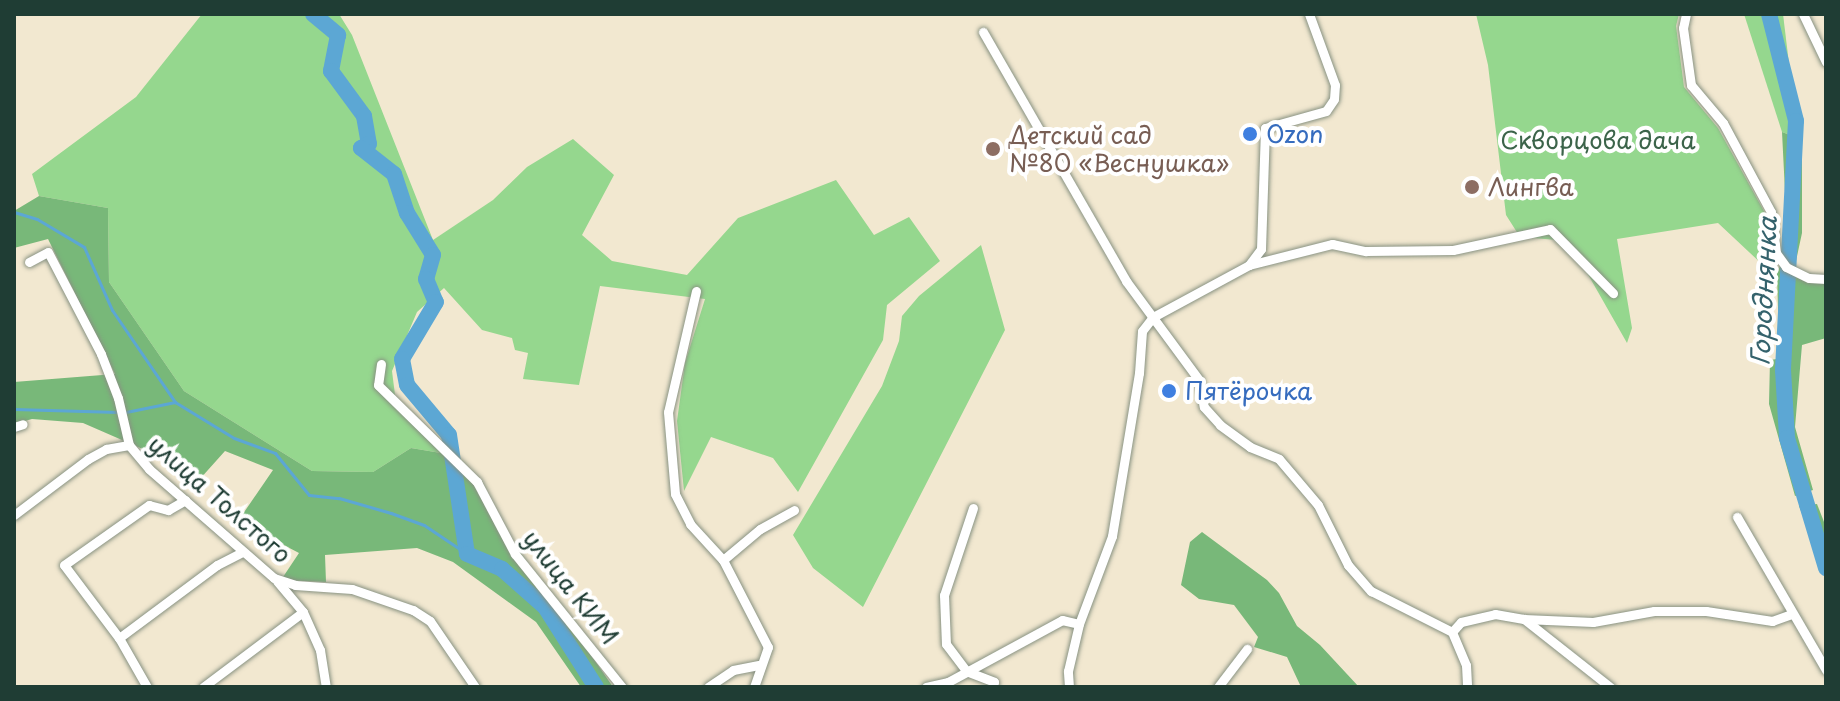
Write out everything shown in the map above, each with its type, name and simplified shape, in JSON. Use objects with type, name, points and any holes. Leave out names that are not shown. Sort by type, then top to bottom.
[{"type":"street","points":[[1249,265],[1261,249],[1265,128],[1326,111],[1334,99],[1335,85],[1309,14]]},
{"type":"street","points":[[1686,14],[1683,28],[1691,85],[1723,123],[1771,212],[1776,253],[1786,267],[1809,278],[1826,279]]},
{"type":"street","points":[[1803,14],[1826,62]]},
{"type":"street","points":[[983,32],[1096,232],[1199,380],[1204,407],[1220,425],[1250,447],[1279,459],[1318,505],[1348,565],[1371,591],[1452,632],[1466,665],[1467,687]]},
{"type":"street","points":[[1069,687],[1068,671],[1079,624],[1112,536],[1139,373],[1142,331],[1153,317],[1249,265],[1332,244],[1366,251],[1453,250],[1550,229],[1613,293]]},
{"type":"street","name":"улица Толстого","points":[[29,262],[48,252],[101,354],[129,445],[149,469],[274,578],[295,585],[352,589],[413,610],[430,621],[475,687]]},
{"type":"street","points":[[696,291],[668,412],[675,494],[690,524],[723,560],[768,647],[759,665],[754,687]]},
{"type":"street","name":"улица КИМ","points":[[381,364],[378,385],[477,482],[515,554],[622,687]]},
{"type":"street","points":[[14,515],[88,459],[106,449],[129,445]]},
{"type":"street","points":[[147,687],[119,638],[64,565],[149,505],[168,510],[185,500]]},
{"type":"street","points":[[973,508],[944,595],[946,644],[966,671],[994,682],[993,687]]},
{"type":"street","points":[[723,560],[760,529],[794,510]]},
{"type":"street","points":[[1737,517],[1826,670]]},
{"type":"street","points":[[119,638],[217,565],[243,552]]},
{"type":"street","points":[[274,578],[303,612],[320,650],[326,687]]},
{"type":"street","points":[[1452,632],[1461,622],[1495,614],[1524,619],[1593,622],[1654,611],[1706,611],[1772,621],[1791,614]]},
{"type":"street","points":[[203,687],[303,612]]},
{"type":"street","points":[[1524,619],[1610,687]]},
{"type":"street","points":[[926,687],[948,682],[1034,638],[1062,620],[1079,624]]},
{"type":"street","points":[[1218,687],[1247,649]]},
{"type":"street","points":[[708,687],[733,670],[759,665]]},
{"type":"green space","points":[[202,14],[339,14],[352,35],[433,240],[493,200],[527,167],[573,139],[614,175],[582,235],[612,261],[687,275],[738,218],[836,180],[874,235],[909,217],[940,261],[887,305],[883,340],[798,492],[773,458],[711,437],[684,491],[677,421],[685,363],[705,299],[600,286],[579,385],[523,379],[528,353],[515,350],[512,338],[482,330],[444,288],[417,312],[392,371],[396,403],[453,455],[411,448],[373,472],[312,471],[184,391],[109,282],[108,208],[39,196],[32,174],[136,97]]},
{"type":"green space","name":"Скворцова дача","points":[[1476,14],[1679,14],[1676,26],[1684,87],[1718,128],[1765,213],[1765,267],[1718,223],[1617,239],[1632,328],[1627,343],[1569,241],[1520,237],[1506,215],[1488,65]]},
{"type":"green space","points":[[1744,14],[1783,14],[1798,138],[1782,132]]},
{"type":"green space","points":[[1782,132],[1798,138],[1802,153],[1802,233],[1793,275],[1826,283],[1826,338],[1802,345],[1795,427],[1813,490],[1795,496],[1769,404],[1770,360],[1777,359],[1779,341],[1777,274],[1784,254],[1786,212]]},
{"type":"green space","points":[[39,196],[108,208],[109,282],[184,391],[312,471],[373,472],[411,448],[453,455],[613,687],[581,687],[536,622],[453,562],[417,548],[325,555],[326,582],[281,580],[299,553],[238,521],[273,470],[225,451],[199,480],[161,457],[83,423],[32,419],[14,424],[14,382],[115,374],[48,239],[14,248],[14,211]]},
{"type":"green space","points":[[981,245],[1005,330],[863,607],[813,568],[793,535],[882,386],[899,341],[902,316],[919,296]]},
{"type":"green space","points":[[1817,504],[1826,527],[1826,574],[1799,506]]},
{"type":"green space","points":[[1202,532],[1267,580],[1279,593],[1297,626],[1320,645],[1359,687],[1301,687],[1287,657],[1254,647],[1258,637],[1234,605],[1199,599],[1181,585],[1190,542]]},
{"type":"waterway","points":[[313,14],[338,35],[331,71],[364,116],[369,144],[361,148],[394,174],[407,213],[433,255],[426,279],[436,302],[402,359],[407,385],[449,435],[467,554],[502,569],[545,607],[596,687]]},
{"type":"waterway","name":"Городнянка","points":[[1769,14],[1796,121],[1783,370],[1787,438],[1826,568]]},
{"type":"waterway","points":[[14,212],[37,219],[84,247],[112,310],[175,402],[234,438],[275,453],[309,495],[339,498],[424,525],[467,554]]},
{"type":"waterway","points":[[126,412],[175,402]]},
{"type":"waterway","points":[[14,409],[118,412]]},
{"type":"place","name":"Ozon","points":[[1250,134]]},
{"type":"place","name":"Детский сад №80 «Веснушка»","points":[[993,149]]},
{"type":"place","name":"Лингва","points":[[1472,187]]},
{"type":"place","name":"Пятёрочка","points":[[1169,391]]}]
